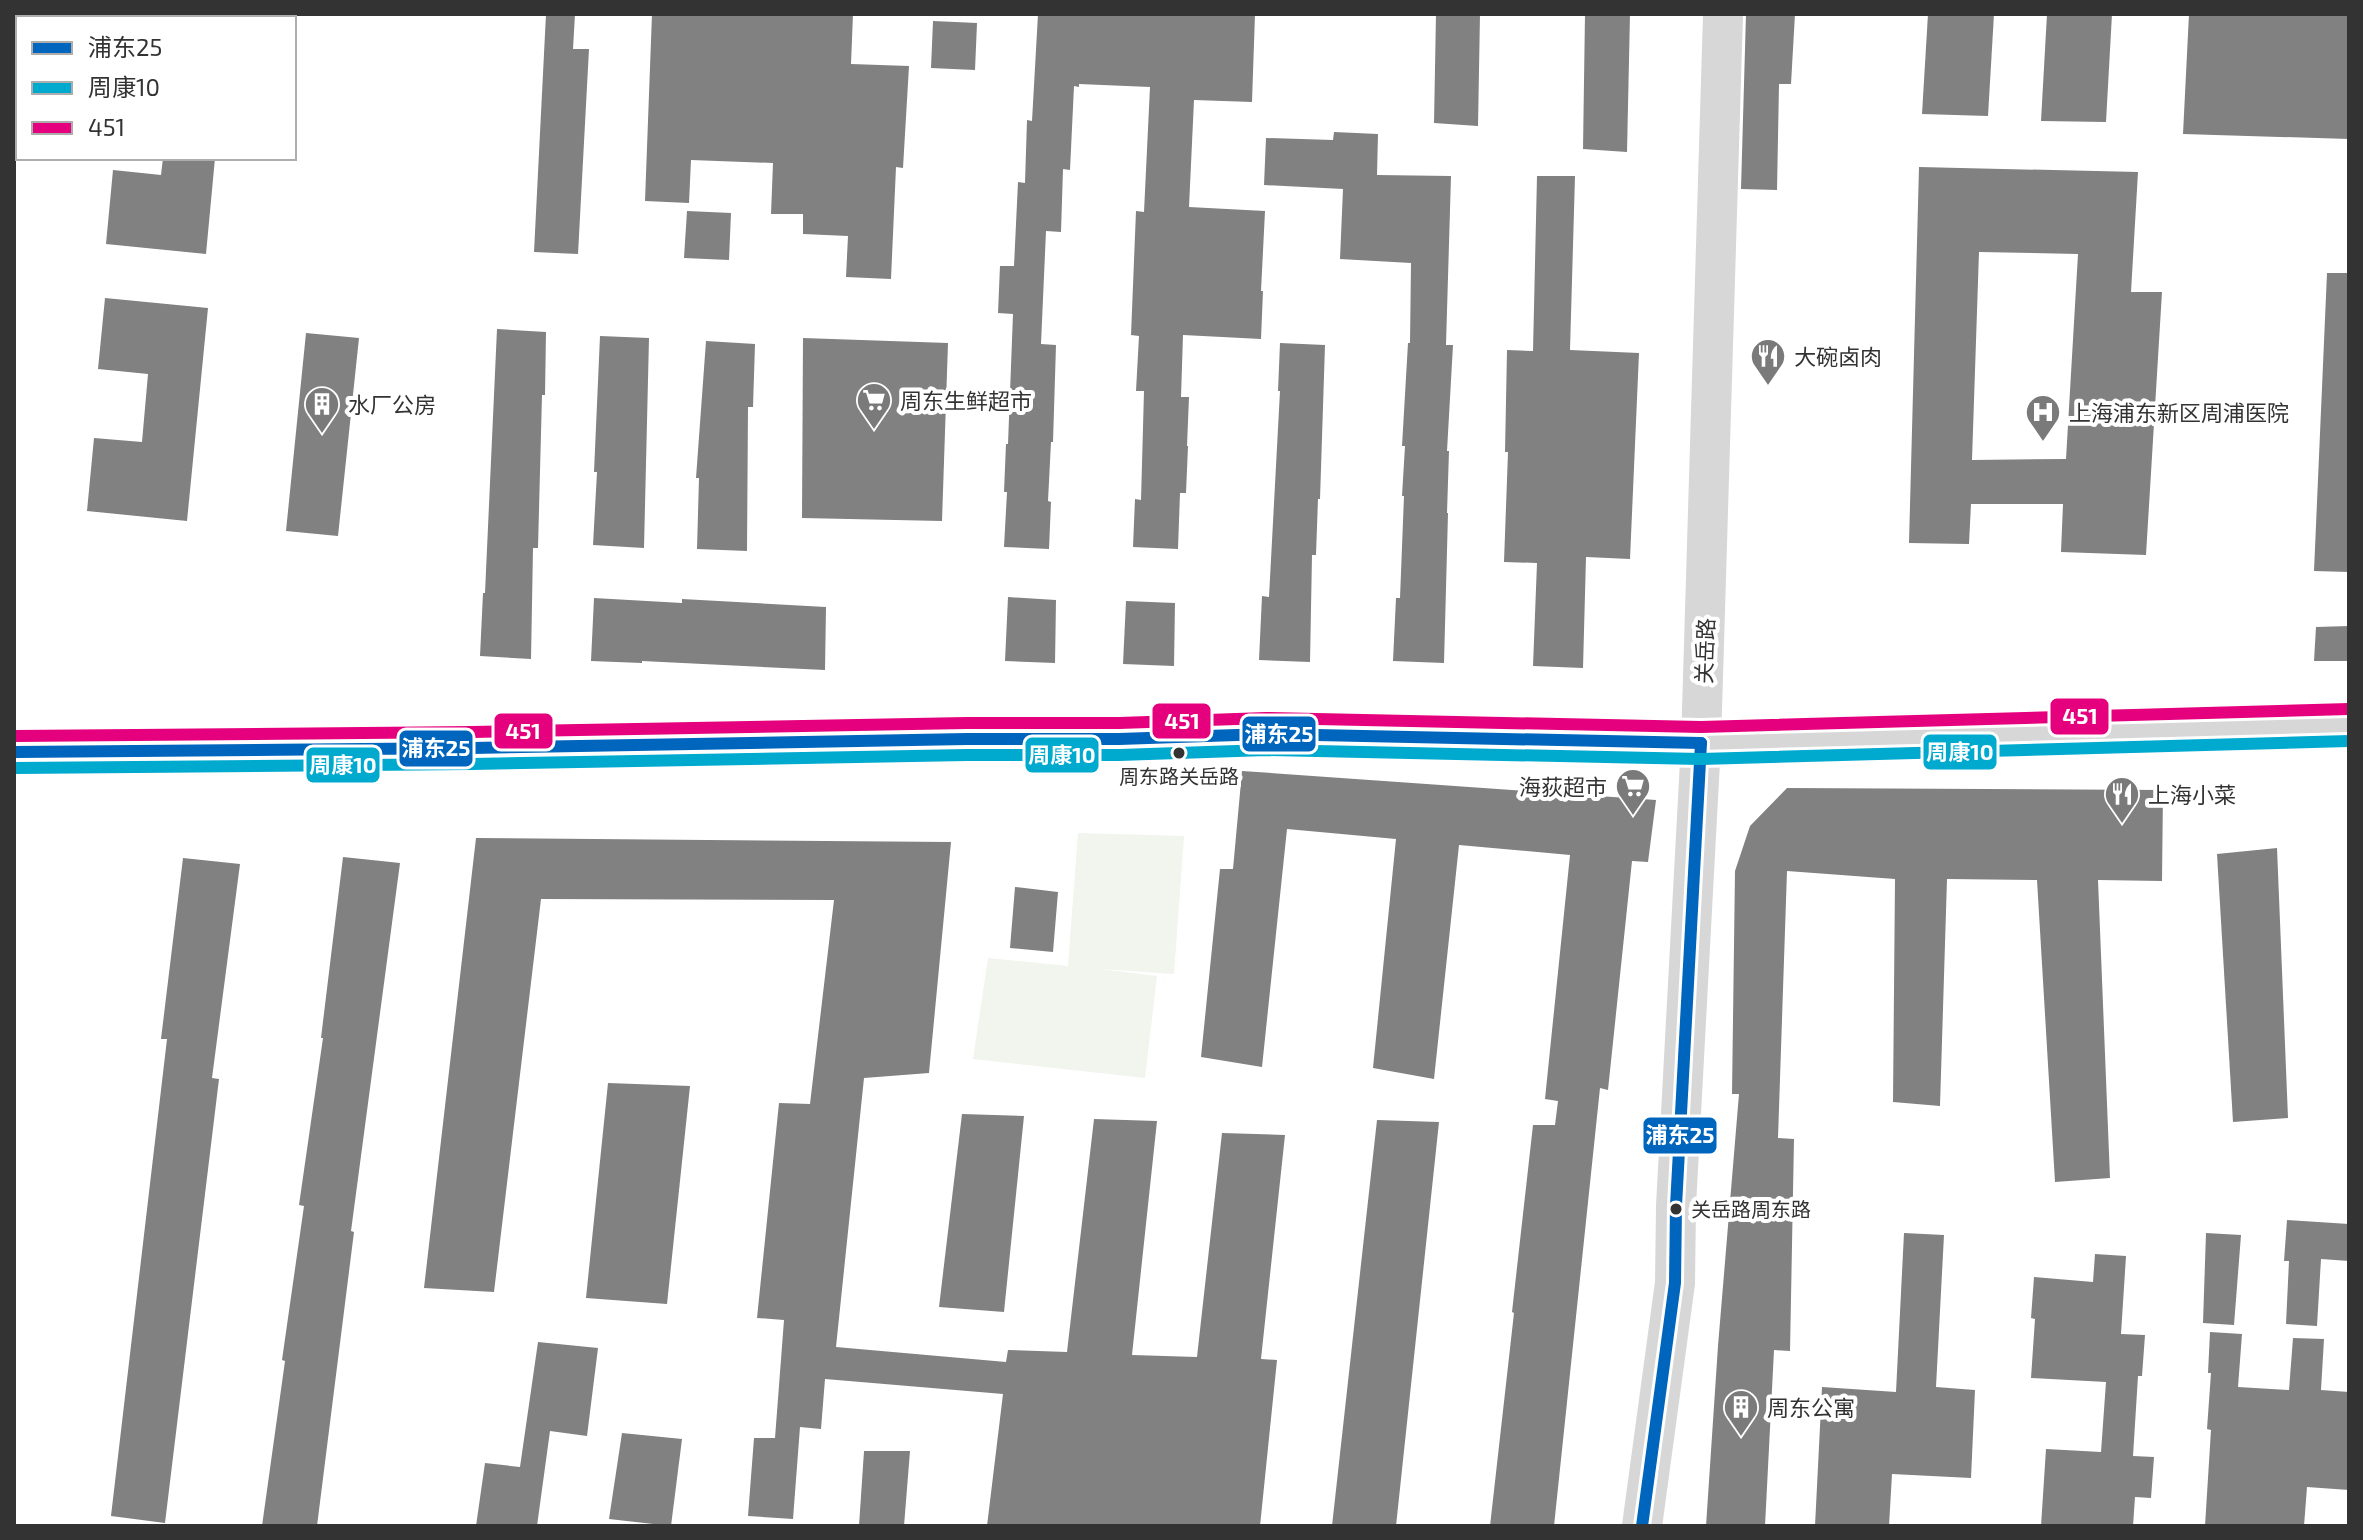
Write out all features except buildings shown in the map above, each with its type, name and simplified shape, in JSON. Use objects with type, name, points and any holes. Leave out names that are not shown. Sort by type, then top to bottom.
[{"type":"street","name":"关岳路","points":[[1642,1526],[1675,1283],[1676,1206],[1701,743],[1723,14]]},
{"type":"street","points":[[14,752],[1119,739],[1266,734],[1701,743],[2349,725]]},
{"type":"shaded area","points":[[1078,833],[1184,836],[1174,974],[1100,969],[1157,976],[1145,1078],[973,1059],[988,958],[1068,966]]},
{"type":"transit line","name":"451","points":[[14,736],[1119,723],[1266,718],[1701,727],[2349,709]]},
{"type":"transit line","name":"浦东25","points":[[14,752],[1119,739],[1266,734],[1701,743]]},
{"type":"transit line","name":"周康10","points":[[14,768],[1119,755],[1266,750],[1701,759],[2349,741]]},
{"type":"transit line","name":"浦东25","points":[[1642,1526],[1675,1283],[1676,1206],[1701,743]]},
{"type":"place","name":"大碗卤肉","points":[[1768,387]]},
{"type":"place","name":"周东生鲜超市","points":[[874,431]]},
{"type":"place","name":"水厂公房","points":[[322,435]]},
{"type":"place","name":"上海浦东新区周浦医院","points":[[2043,443]]},
{"type":"place","name":"周东路关岳路","points":[[1179,753]]},
{"type":"place","name":"海荻超市","points":[[1633,817]]},
{"type":"place","name":"上海小菜","points":[[2122,825]]},
{"type":"place","name":"关岳路周东路","points":[[1676,1209]]},
{"type":"place","name":"周东公寓","points":[[1741,1438]]}]
